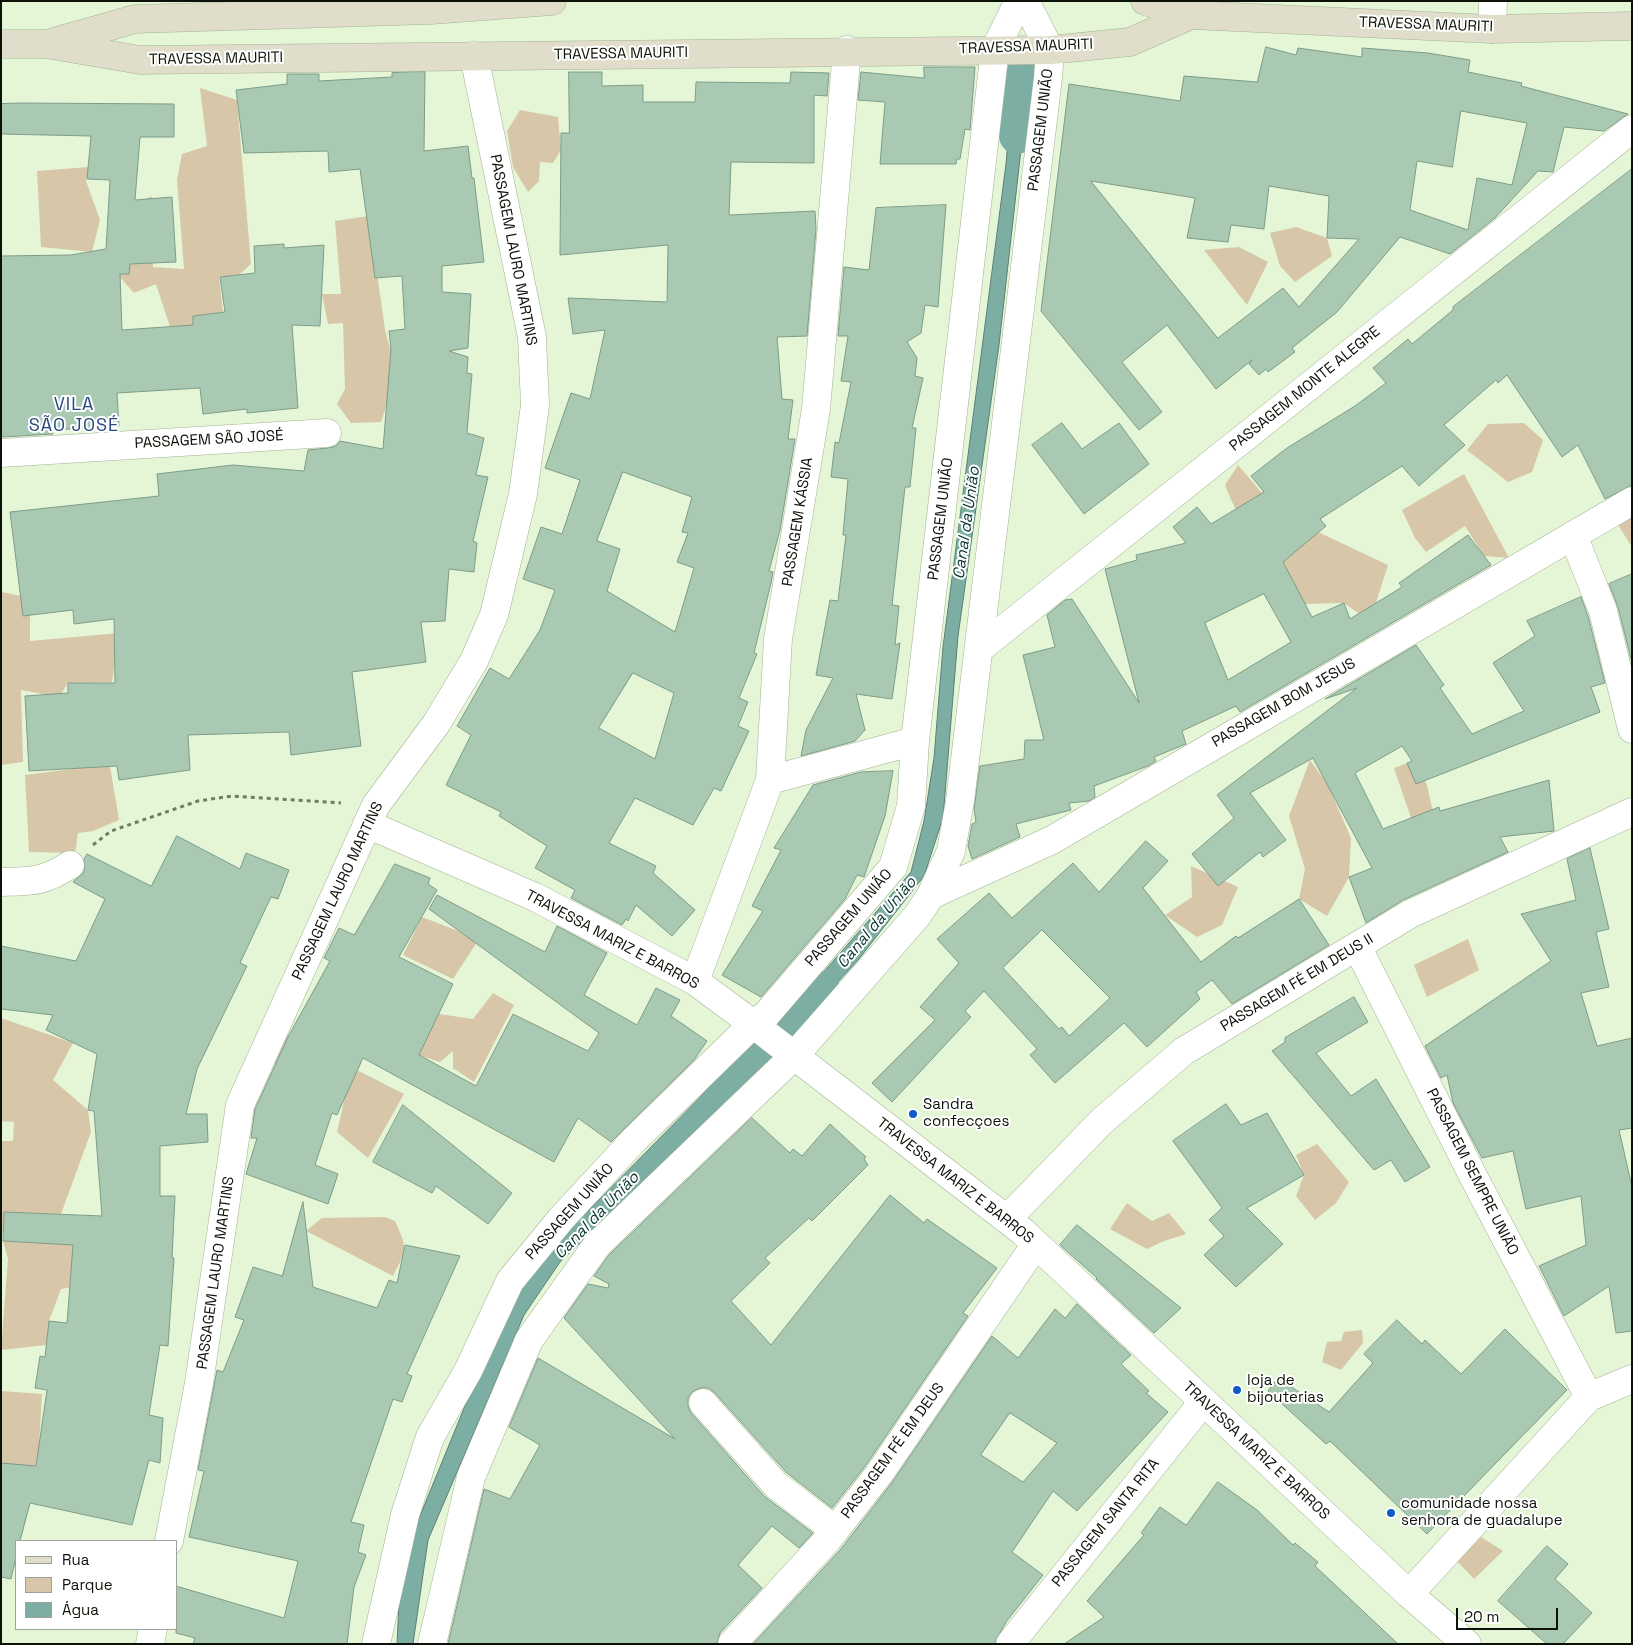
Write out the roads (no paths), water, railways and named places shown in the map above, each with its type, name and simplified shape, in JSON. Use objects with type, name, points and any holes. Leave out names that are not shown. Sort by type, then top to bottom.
[{"type":"main road","name":"TRAVESSA MAURITI","points":[[46,44],[135,19],[552,1]]},
{"type":"main road","name":"TRAVESSA MAURITI","points":[[1145,1],[1191,8],[1492,28],[1632,26]]},
{"type":"main road","name":"TRAVESSA MAURITI","points":[[1,44],[46,44],[140,60],[847,50],[1050,50],[1130,42],[1191,8]]},
{"type":"street","name":"PASSAGEM UNIÃO","points":[[773,1040],[766,1015],[893,867],[911,806],[915,741],[995,49],[1019,1]]},
{"type":"street","name":"PASSAGEM UNIÃO","points":[[376,1644],[406,1515],[430,1437],[468,1371],[510,1281],[560,1220],[634,1140],[773,1040],[917,916],[932,895],[951,851],[956,826],[979,649],[1050,50],[1025,1]]},
{"type":"street","points":[[1492,28],[1493,1]]},
{"type":"street","name":"PASSAGEM KÁSSIA","points":[[695,981],[770,780],[778,639],[816,409],[847,50]]},
{"type":"street","name":"PASSAGEM LAURO MARTINS","points":[[169,1540],[199,1383],[240,1105],[372,815],[436,724],[474,661],[494,615],[521,503],[529,458],[535,404],[532,337],[474,56]]},
{"type":"street","name":"PASSAGEM MONTE ALEGRE","points":[[979,649],[1632,129]]},
{"type":"street","name":"PASSAGEM SÃO JOSÉ","points":[[1,452],[327,433]]},
{"type":"street","name":"PASSAGEM BOM JESUS","points":[[932,895],[1052,840],[1632,501]]},
{"type":"street","points":[[1573,535],[1603,610],[1628,690],[1632,729]]},
{"type":"street","points":[[770,780],[915,741]]},
{"type":"street","name":"PASSAGEM FÉ EM DEUS II","points":[[1007,1220],[1102,1120],[1184,1051],[1410,914],[1632,812]]},
{"type":"street","name":"TRAVESSA MARIZ E BARROS","points":[[372,815],[535,897],[695,981],[773,1040],[1036,1244],[1409,1594],[1467,1644]]},
{"type":"street","points":[[1,882],[50,878],[70,865]]},
{"type":"street","name":"PASSAGEM SEMPRE UNIÃO","points":[[1357,946],[1472,1174],[1589,1397]]},
{"type":"street","name":"PASSAGEM UNIÃO","points":[[432,1644],[471,1477],[529,1340],[596,1245],[773,1040]]},
{"type":"street","name":"PASSAGEM FÉ EM DEUS","points":[[732,1644],[835,1530],[879,1474],[1036,1244]]},
{"type":"street","points":[[1409,1594],[1589,1397],[1632,1379]]},
{"type":"street","name":"PASSAGEM SANTA RITA","points":[[1010,1644],[1203,1402]]},
{"type":"street","points":[[703,1403],[776,1485],[835,1530]]},
{"type":"street","points":[[150,1644],[153,1630]]},
{"type":"water","points":[[1013,86],[1028,87],[999,345],[958,636],[943,818],[924,876],[858,960],[794,1030],[780,1022],[911,872],[924,821],[934,758],[943,647],[1006,164]]},
{"type":"water","points":[[750,1047],[766,1063],[560,1262],[524,1315],[428,1540],[413,1644],[397,1644],[400,1583],[413,1533],[467,1401],[511,1305],[538,1262]]},
{"type":"waterway","name":"Canal da União","points":[[1017,136],[1026,63]]},
{"type":"waterway","name":"Canal da União","points":[[723,1090],[797,1019],[822,989]]},
{"type":"place","name":"Sandra confecçoes","points":[[913,1114]]},
{"type":"place","name":"loja de bijouterias","points":[[1237,1390]]},
{"type":"place","name":"comunidade nossa senhora de guadalupe","points":[[1391,1513]]},
{"type":"district","name":"VILA SÃO JOSÉ","points":[[74,415]]}]
